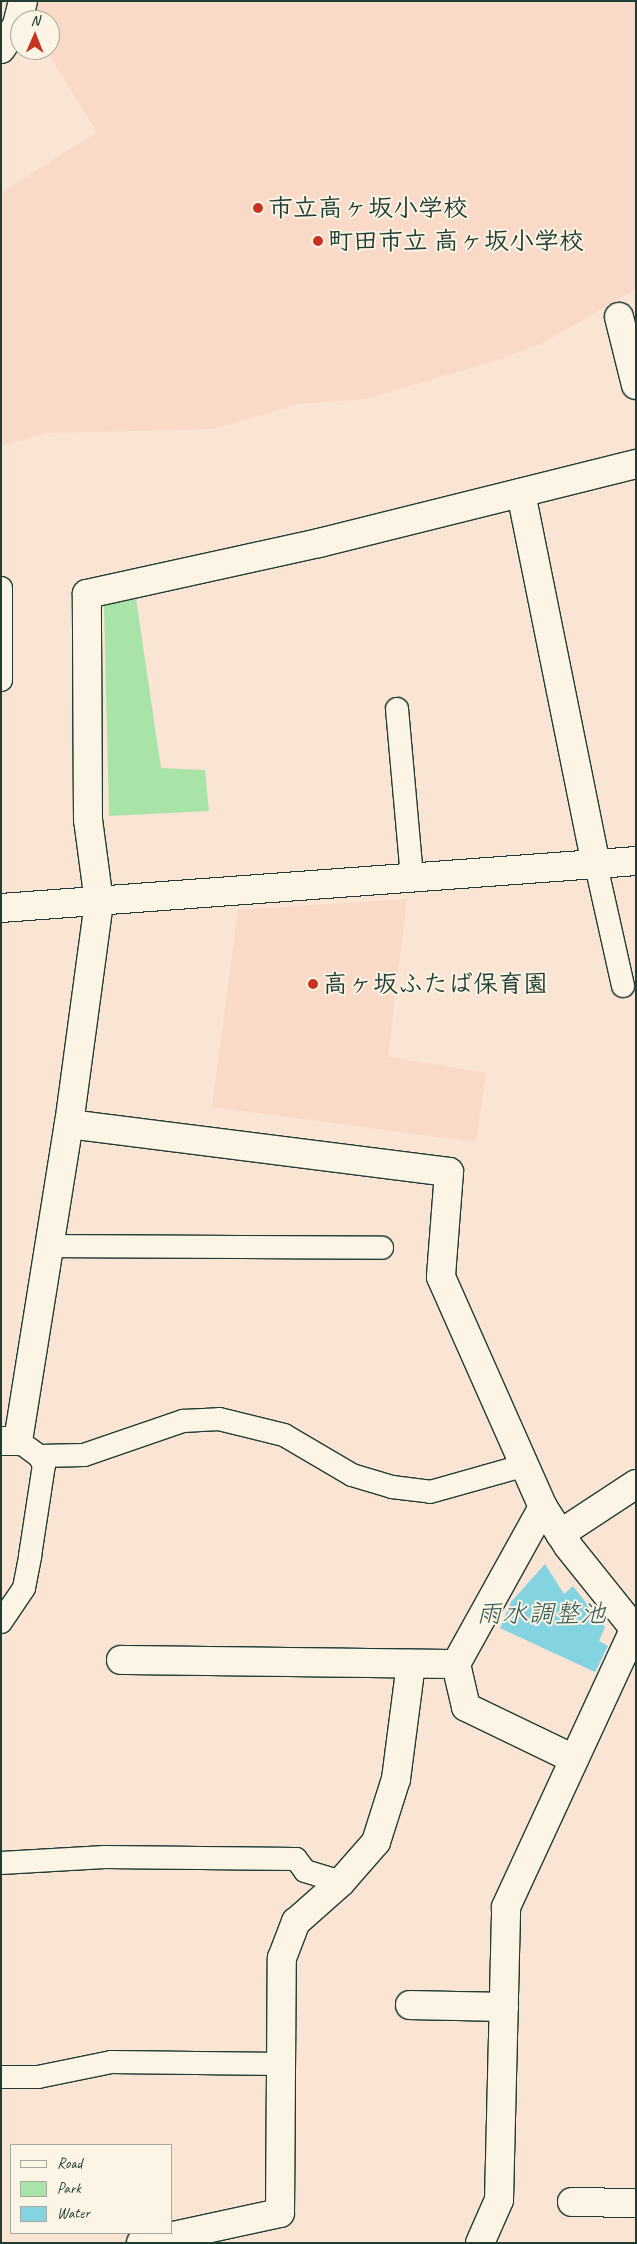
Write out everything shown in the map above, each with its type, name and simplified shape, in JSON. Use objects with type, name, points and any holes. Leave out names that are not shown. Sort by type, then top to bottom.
[{"type":"street","points":[[1,49],[18,25],[22,1]]},
{"type":"street","points":[[619,318],[636,385]]},
{"type":"street","points":[[19,1446],[69,1124],[99,902],[88,820],[87,594],[319,543],[636,464]]},
{"type":"street","points":[[521,493],[596,865]]},
{"type":"street","points":[[1,908],[636,861]]},
{"type":"street","points":[[69,1124],[449,1172],[441,1277],[526,1464],[543,1507],[560,1534],[635,1631],[506,1907],[499,2200],[480,2243]]},
{"type":"street","points":[[560,1534],[636,1484]]},
{"type":"street","points":[[543,1507],[456,1664],[466,1707],[574,1759]]},
{"type":"street","points":[[120,1660],[456,1664]]},
{"type":"street","points":[[141,2243],[280,2213],[282,1958],[296,1922],[341,1882],[376,1842],[396,1779],[412,1664]]},
{"type":"street","points":[[410,2005],[504,2007]]},
{"type":"street","points":[[572,2202],[636,2203]]},
{"type":"lane","points":[[1,588],[1,680]]},
{"type":"lane","points":[[397,709],[412,878]]},
{"type":"lane","points":[[596,865],[623,986]]},
{"type":"lane","points":[[50,1246],[382,1248]]},
{"type":"lane","points":[[19,1446],[84,1455],[183,1421],[219,1419],[284,1435],[352,1475],[392,1487],[430,1492],[526,1464]]},
{"type":"lane","points":[[1,1622],[24,1588],[44,1465],[19,1446]]},
{"type":"lane","points":[[1,1863],[105,1857],[296,1859],[305,1871],[341,1882]]},
{"type":"lane","points":[[1,2076],[38,2077],[110,2062],[281,2064]]},
{"type":"shaded area","name":"町田市立 高ヶ坂小学校","points":[[37,1],[636,1],[636,289],[543,343],[498,360],[365,399],[298,404],[213,429],[45,433],[1,446],[1,193],[97,132],[52,60],[60,60],[60,10],[36,10]]},
{"type":"shaded area","name":"高ヶ坂ふたば保育園","points":[[407,899],[388,1057],[486,1073],[476,1142],[212,1107],[238,910]]},
{"type":"green space","points":[[136,599],[161,768],[205,770],[209,811],[109,816],[104,605]]},
{"type":"water","name":"雨水調整池","points":[[545,1564],[564,1594],[573,1586],[605,1627],[599,1641],[608,1646],[595,1672],[500,1628],[511,1602]]},
{"type":"place","name":"市立高ヶ坂小学校","points":[[258,208]]},
{"type":"place","name":"町田市立 高ヶ坂小学校","points":[[318,241]]},
{"type":"place","name":"高ヶ坂ふたば保育園","points":[[313,984]]}]
